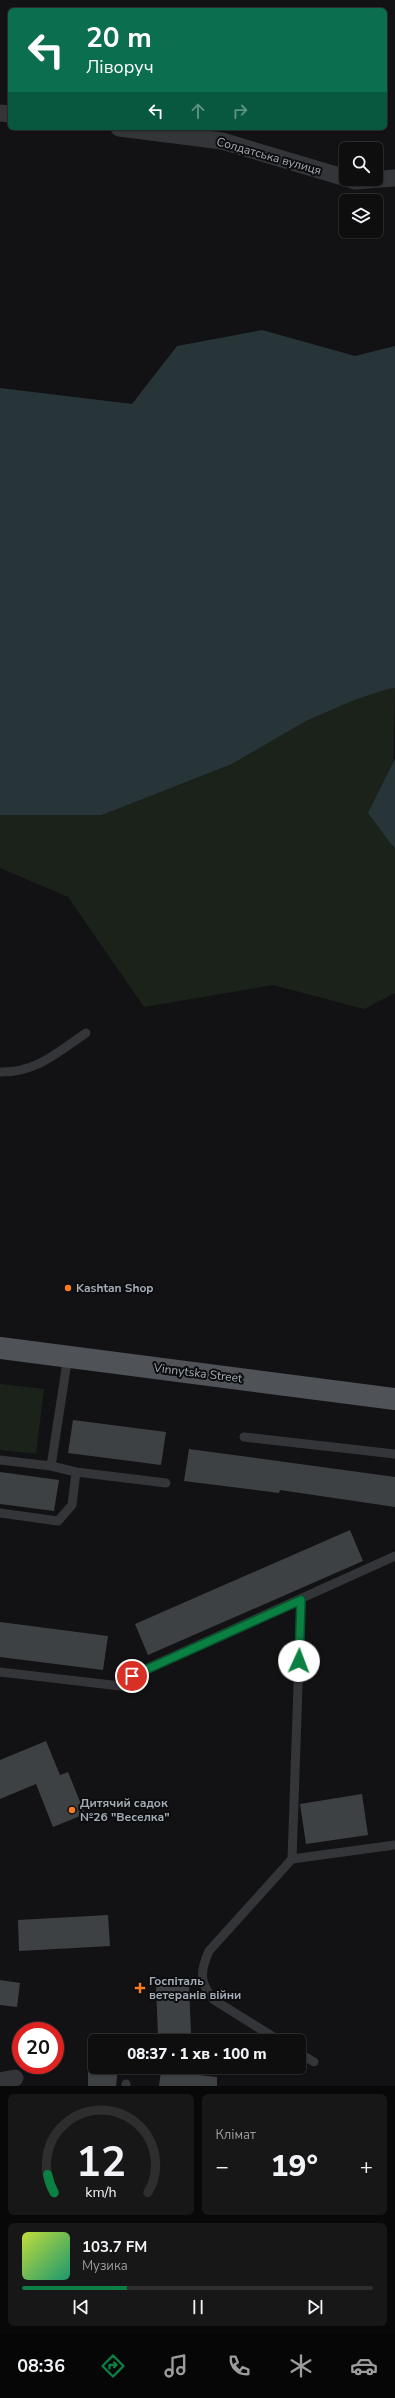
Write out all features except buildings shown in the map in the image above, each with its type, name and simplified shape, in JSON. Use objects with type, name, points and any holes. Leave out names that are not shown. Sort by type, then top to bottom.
[{"type":"main road","name":"Vinnytska Street","points":[[0,1348],[395,1399]]},
{"type":"street","name":"Солдатська вулиця","points":[[135,130],[222,141],[339,176]]},
{"type":"street","points":[[383,179],[395,178]]},
{"type":"lane","points":[[0,1072],[22,1071],[35,1067],[86,1033]]},
{"type":"lane","points":[[50,1466],[68,1356]]},
{"type":"lane","points":[[244,1437],[395,1454]]},
{"type":"lane","points":[[0,1460],[50,1466],[76,1472],[166,1483]]},
{"type":"lane","points":[[0,1513],[58,1521],[72,1504],[76,1472]]},
{"type":"lane","points":[[0,1672],[129,1687],[132,1676],[395,1556]]},
{"type":"lane","points":[[292,1859],[301,1600]]},
{"type":"lane","points":[[269,2034],[214,2000],[203,1982],[202,1967],[209,1951],[292,1859],[395,1844]]},
{"type":"lane","points":[[306,2057],[314,2062]]},
{"type":"shaded area","points":[[262,330],[355,356],[395,346],[395,688],[357,699],[306,721],[232,764],[102,815],[0,815],[0,388],[132,404],[177,346]]},
{"type":"shaded area","points":[[395,688],[392,847],[395,849],[395,993],[364,1009],[273,985],[144,1007],[68,897],[0,868],[0,815],[102,815],[232,764],[306,721],[357,699]]},
{"type":"shaded area","points":[[395,759],[395,849],[368,813]]},
{"type":"shaded area","points":[[0,1384],[44,1389],[36,1454],[0,1450]]},
{"type":"place","name":"Kashtan Shop","points":[[68,1288]]},
{"type":"place","name":"Дитячий садок №26 \"Веселка\"","points":[[72,1810]]},
{"type":"place","name":"Госпіталь ветеранів війни","points":[[140,1988]]},
{"type":"route","points":[[132,1676],[301,1600],[299,1661]]}]
